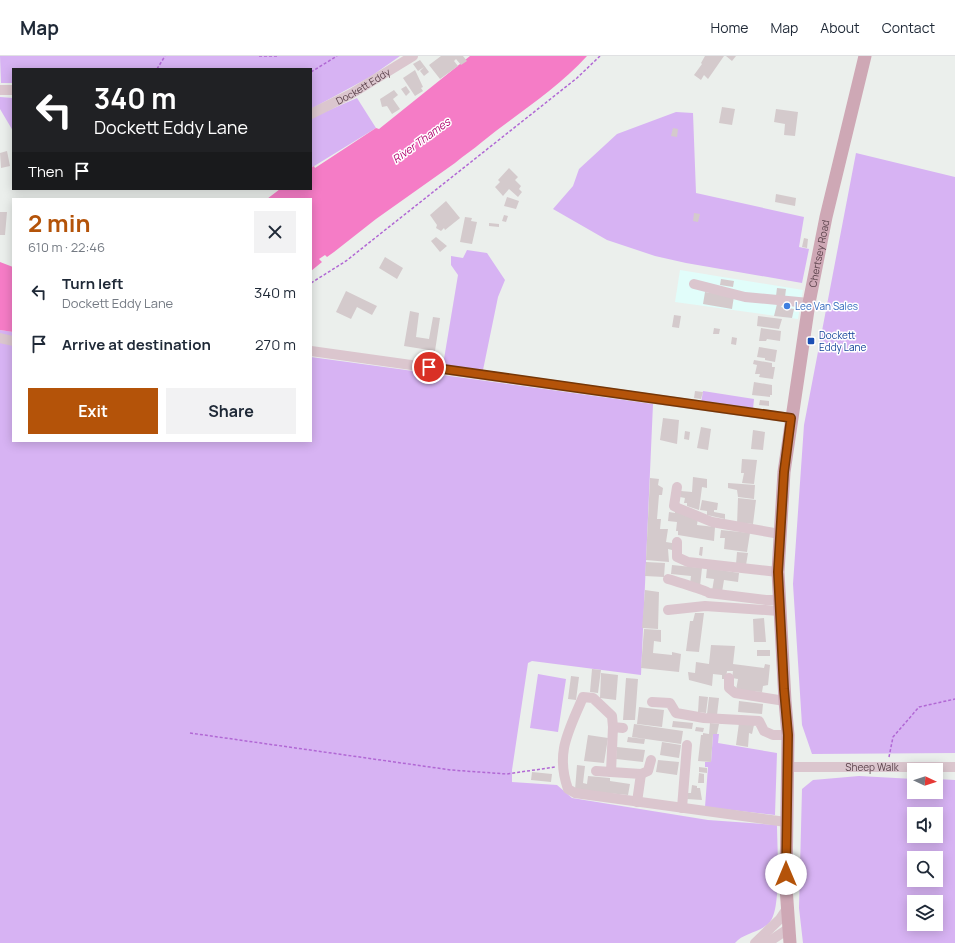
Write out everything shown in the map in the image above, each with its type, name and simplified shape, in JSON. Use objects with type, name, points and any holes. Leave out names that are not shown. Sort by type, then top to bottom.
[{"type":"main road","name":"Chertsey Road","points":[[790,943],[786,910],[788,735],[778,572],[784,472],[809,303],[826,217],[865,56]]},
{"type":"street","name":"Dockett Eddy","points":[[312,114],[351,94],[413,56]]},
{"type":"street","points":[[0,90],[12,90]]},
{"type":"street","points":[[694,284],[745,297],[809,303]]},
{"type":"street","points":[[312,351],[791,418]]},
{"type":"street","points":[[677,487],[674,506],[678,508],[712,522],[780,534]]},
{"type":"street","points":[[677,542],[677,557],[688,562],[778,572]]},
{"type":"street","points":[[668,579],[689,587],[707,590],[709,593],[766,600],[779,606]]},
{"type":"street","points":[[668,610],[705,606],[779,606]]},
{"type":"street","points":[[729,678],[729,688],[735,693],[785,700]]},
{"type":"street","points":[[610,772],[618,727],[612,716],[593,698],[583,697],[563,747],[563,774],[568,789],[575,793],[786,822]]},
{"type":"street","points":[[652,702],[670,703],[676,713],[704,718],[759,721],[764,731],[773,735],[788,735]]},
{"type":"street","points":[[682,808],[687,745]]},
{"type":"street","points":[[596,771],[641,774],[648,771],[651,760]]},
{"type":"street","name":"Sheep Walk","points":[[788,767],[955,767]]},
{"type":"street","points":[[637,802],[641,774]]},
{"type":"street","points":[[756,943],[780,919],[786,910]]},
{"type":"street","points":[[756,943],[773,939],[788,929]]},
{"type":"path","points":[[159,68],[165,56]]},
{"type":"path","points":[[259,56],[278,56]]},
{"type":"path","points":[[312,71],[337,56]]},
{"type":"path","points":[[312,282],[346,261],[577,78],[600,56]]},
{"type":"path","points":[[888,767],[892,737],[919,707],[955,699]]},
{"type":"path","points":[[190,733],[451,770],[507,774],[563,766]]},
{"type":"shaded area","points":[[0,56],[400,56],[370,77],[312,108],[312,68],[12,68],[12,83],[1,83]]},
{"type":"shaded area","points":[[0,97],[12,98],[12,129],[0,109]]},
{"type":"shaded area","points":[[357,98],[376,128],[312,167],[312,118]]},
{"type":"shaded area","points":[[676,112],[693,113],[696,193],[804,217],[799,247],[809,249],[802,283],[686,263],[655,256],[607,240],[553,209],[573,186],[579,169],[617,134]]},
{"type":"shaded area","points":[[856,153],[955,177],[955,753],[812,754],[802,725],[793,584],[804,425]]},
{"type":"shaded area","points":[[467,250],[487,253],[505,280],[498,297],[483,370],[443,365],[458,275],[451,265],[451,256],[463,258]]},
{"type":"shaded area","points":[[680,270],[803,290],[798,319],[675,302]]},
{"type":"shaded area","points":[[0,330],[12,332],[12,442],[312,442],[312,357],[653,404],[641,675],[532,661],[528,663],[512,770],[512,782],[557,785],[572,798],[708,820],[777,825],[778,877],[776,906],[769,923],[761,929],[742,937],[735,943],[0,943]]},
{"type":"shaded area","points":[[703,391],[754,399],[753,409],[701,403]]},
{"type":"shaded area","points":[[538,674],[566,679],[558,732],[530,728]]},
{"type":"shaded area","points":[[713,734],[719,734],[718,743],[777,753],[775,815],[705,807],[708,767],[705,767],[705,762],[711,762]]},
{"type":"shaded area","points":[[859,776],[907,779],[907,799],[943,799],[943,779],[955,780],[955,943],[803,943],[799,908],[802,789],[813,780]]},
{"type":"water","name":"River Thames","points":[[470,56],[587,56],[550,90],[455,163],[376,219],[327,257],[325,255],[319,259],[322,262],[312,270],[312,198],[268,198],[279,190],[312,190],[312,167],[314,166],[315,168],[376,128],[379,129]]},
{"type":"water","points":[[0,262],[12,267],[12,332],[0,330]]},
{"type":"building","points":[[441,56],[463,56],[467,61],[461,65],[456,59],[454,61],[458,66],[440,79],[429,65]]},
{"type":"building","points":[[705,56],[724,56],[708,79],[704,75],[701,80],[694,75],[702,64],[701,63]]},
{"type":"building","points":[[726,56],[736,56],[732,61]]},
{"type":"building","points":[[420,60],[429,72],[424,76],[420,71],[424,67],[418,71],[413,64]]},
{"type":"building","points":[[415,70],[423,87],[421,88],[423,91],[415,96],[403,78]]},
{"type":"building","points":[[406,86],[410,92],[406,96],[401,89]]},
{"type":"building","points":[[394,90],[398,95],[393,99],[400,109],[392,114],[387,106],[382,107],[380,99]]},
{"type":"building","points":[[722,107],[735,109],[732,125],[719,123]]},
{"type":"building","points":[[776,109],[798,112],[795,136],[784,135],[785,124],[774,122]]},
{"type":"building","points":[[673,128],[678,129],[677,137],[671,136]]},
{"type":"building","points":[[7,151],[10,166],[1,168],[0,153]]},
{"type":"building","points":[[509,168],[518,177],[515,180],[521,186],[519,189],[522,192],[518,197],[509,189],[503,196],[495,187],[500,182],[498,180]]},
{"type":"building","points":[[776,194],[796,198],[795,206],[775,202]]},
{"type":"building","points":[[507,197],[519,201],[516,209],[504,206]]},
{"type":"building","points":[[446,201],[460,218],[445,230],[444,228],[441,231],[436,228],[437,225],[430,215]]},
{"type":"building","points":[[0,212],[7,212],[5,235],[0,235]]},
{"type":"building","points":[[694,213],[700,214],[698,222],[693,221]]},
{"type":"building","points":[[504,215],[508,216],[506,222],[502,221]]},
{"type":"building","points":[[465,217],[472,218],[471,221],[477,222],[472,244],[460,242]]},
{"type":"building","points":[[489,223],[499,224],[499,227],[489,226]]},
{"type":"building","points":[[436,237],[447,246],[440,252],[431,241]]},
{"type":"building","points":[[804,238],[808,239],[807,248],[802,247]]},
{"type":"building","points":[[385,257],[403,268],[397,279],[379,268]]},
{"type":"building","points":[[721,279],[734,281],[733,287],[720,285]]},
{"type":"building","points":[[777,288],[786,289],[785,297],[776,296]]},
{"type":"building","points":[[346,291],[377,306],[372,315],[357,307],[351,319],[336,312]]},
{"type":"building","points":[[705,292],[734,296],[732,309],[703,304]]},
{"type":"building","points":[[777,304],[782,305],[781,307],[794,309],[792,318],[774,316]]},
{"type":"building","points":[[410,311],[419,313],[416,337],[429,339],[433,317],[440,318],[435,351],[404,346]]},
{"type":"building","points":[[674,315],[681,316],[679,328],[672,327]]},
{"type":"building","points":[[758,316],[782,319],[779,329],[757,326]]},
{"type":"building","points":[[714,328],[720,329],[719,334],[713,334]]},
{"type":"building","points":[[761,328],[781,331],[780,341],[767,339],[766,341],[759,341]]},
{"type":"building","points":[[732,337],[737,338],[736,345],[731,344]]},
{"type":"building","points":[[759,347],[777,350],[775,362],[757,357]]},
{"type":"building","points":[[754,360],[772,363],[772,367],[775,367],[773,379],[759,377],[760,374],[755,374],[757,365],[753,364]]},
{"type":"building","points":[[754,382],[772,385],[772,395],[770,395],[770,397],[752,395]]},
{"type":"building","points":[[695,391],[703,392],[701,399],[694,398]]},
{"type":"building","points":[[760,400],[769,401],[769,406],[759,405]]},
{"type":"building","points":[[663,418],[679,420],[677,444],[660,440]]},
{"type":"building","points":[[701,427],[711,429],[708,450],[697,448]]},
{"type":"building","points":[[753,430],[765,432],[763,450],[751,449]]},
{"type":"building","points":[[685,431],[690,432],[689,440],[684,439]]},
{"type":"building","points":[[742,459],[757,460],[754,484],[742,483],[744,473],[741,473]]},
{"type":"building","points":[[693,477],[707,479],[707,488],[702,487],[699,510],[687,506],[687,503],[684,503],[685,498],[680,497],[681,491],[692,492]]},
{"type":"building","points":[[650,478],[659,479],[658,485],[663,488],[662,495],[659,495],[657,519],[661,519],[660,529],[668,529],[666,542],[672,543],[672,550],[668,549],[669,562],[646,560]]},
{"type":"building","points":[[728,483],[755,485],[754,499],[738,497],[737,490],[728,488]]},
{"type":"building","points":[[738,498],[756,500],[753,524],[743,523],[737,525]]},
{"type":"building","points":[[702,500],[718,503],[717,510],[714,510],[714,512],[725,514],[725,519],[707,515],[707,511],[700,510]]},
{"type":"building","points":[[675,511],[698,518],[697,525],[715,527],[714,541],[678,535],[678,531],[676,531],[677,522],[668,521],[669,512],[675,513]]},
{"type":"building","points":[[721,530],[750,533],[747,552],[724,549],[725,538],[720,538]]},
{"type":"building","points":[[700,547],[703,547],[702,556],[699,555]]},
{"type":"building","points":[[737,552],[748,553],[746,565],[736,564]]},
{"type":"building","points":[[646,562],[665,563],[664,577],[645,576]]},
{"type":"building","points":[[672,565],[702,568],[700,586],[690,584],[691,576],[671,574]]},
{"type":"building","points":[[707,568],[739,573],[738,582],[724,580],[722,592],[712,591],[714,579],[706,578]]},
{"type":"building","points":[[645,590],[659,592],[658,629],[642,628]]},
{"type":"building","points":[[695,613],[704,613],[699,652],[686,651],[690,621],[693,621]]},
{"type":"building","points":[[764,618],[766,642],[754,642],[753,619]]},
{"type":"building","points":[[644,629],[661,630],[661,642],[654,641],[653,653],[672,655],[672,652],[681,654],[679,672],[641,668]]},
{"type":"building","points":[[711,645],[735,646],[733,664],[764,668],[765,664],[770,665],[768,685],[763,686],[762,692],[736,690],[738,679],[732,678],[733,671],[727,671],[726,679],[722,679],[722,675],[713,674],[712,686],[689,680],[688,672],[695,673],[696,662],[709,664]]},
{"type":"building","points":[[757,650],[770,650],[770,656],[757,656]]},
{"type":"building","points":[[592,669],[601,670],[598,693],[590,692]]},
{"type":"building","points":[[601,673],[618,675],[616,700],[600,698]]},
{"type":"building","points":[[571,676],[579,677],[576,700],[568,699]]},
{"type":"building","points":[[626,678],[638,679],[635,720],[623,720]]},
{"type":"building","points":[[699,696],[708,697],[706,713],[698,712]]},
{"type":"building","points":[[709,697],[719,698],[717,715],[707,714]]},
{"type":"building","points":[[739,701],[763,704],[762,714],[738,712]]},
{"type":"building","points":[[639,707],[664,710],[662,727],[637,724]]},
{"type":"building","points":[[673,721],[693,723],[692,729],[672,727]]},
{"type":"building","points":[[710,723],[719,724],[717,734],[713,734],[711,762],[698,761],[701,735],[703,735],[703,733],[709,734]]},
{"type":"building","points":[[739,723],[754,725],[752,734],[749,733],[748,747],[736,745]]},
{"type":"building","points":[[634,724],[683,731],[681,744],[632,737]]},
{"type":"building","points":[[696,727],[704,728],[703,732],[695,731]]},
{"type":"building","points":[[588,735],[608,738],[604,763],[584,761]]},
{"type":"building","points":[[628,737],[645,739],[644,744],[627,742]]},
{"type":"building","points":[[662,742],[681,745],[679,758],[660,755]]},
{"type":"building","points":[[617,747],[645,750],[643,762],[616,759]]},
{"type":"building","points":[[658,760],[679,762],[677,775],[656,772]]},
{"type":"building","points":[[577,765],[585,766],[583,783],[587,784],[588,776],[610,778],[610,781],[630,784],[628,795],[575,790]]},
{"type":"building","points":[[699,767],[707,768],[707,773],[699,772]]},
{"type":"building","points":[[532,772],[552,774],[551,782],[531,780]]},
{"type":"building","points":[[699,773],[704,774],[704,783],[698,783]]},
{"type":"building","points":[[692,785],[700,788],[702,800],[687,799],[688,793],[691,793]]},
{"type":"place","name":"Lee Van Sales","points":[[787,306]]},
{"type":"place","name":"Dockett Eddy Lane","points":[[811,341]]},
{"type":"route","points":[[429,367],[791,418],[784,472],[778,572],[788,735],[785,833],[786,874]]}]
